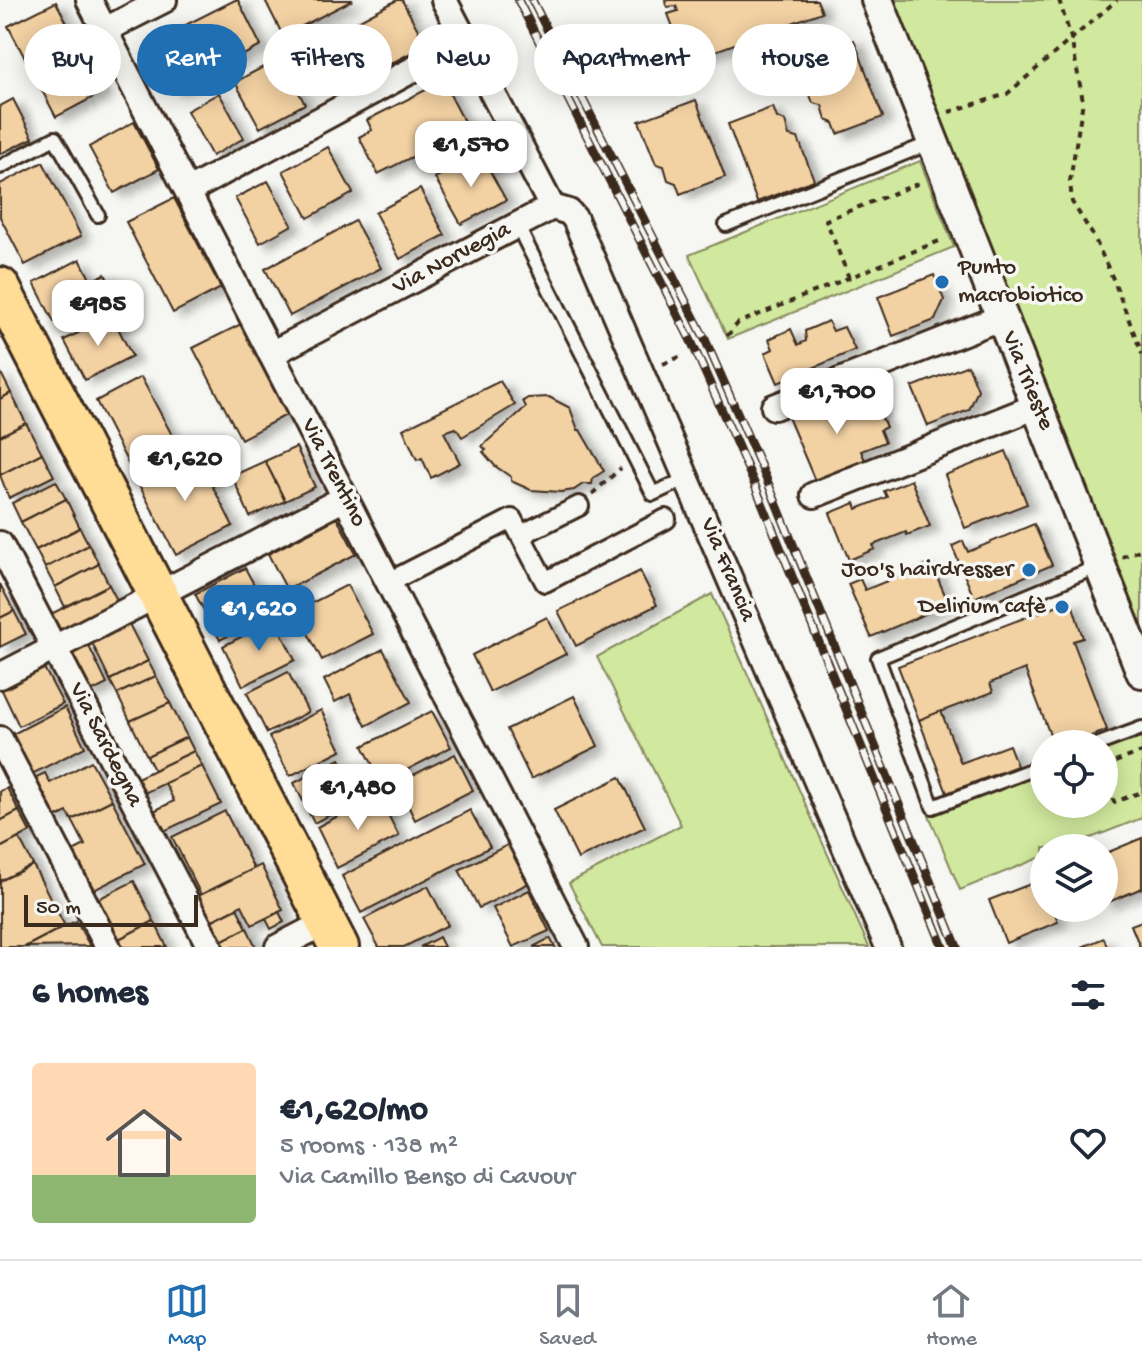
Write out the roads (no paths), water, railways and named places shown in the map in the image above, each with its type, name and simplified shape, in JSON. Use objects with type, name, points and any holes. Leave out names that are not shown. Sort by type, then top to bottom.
[{"type":"main road","points":[[0,287],[333,935]]},
{"type":"street","name":"Via Trentino","points":[[89,0],[102,24]]},
{"type":"street","points":[[117,24],[164,0]]},
{"type":"street","points":[[444,0],[457,24]]},
{"type":"street","name":"Via Trieste","points":[[877,0],[1037,406],[1110,561],[1142,672]]},
{"type":"street","name":"Via Trentino","points":[[121,61],[576,947]]},
{"type":"street","points":[[188,191],[408,72]]},
{"type":"street","points":[[494,96],[552,207]]},
{"type":"street","name":"Via Norvegia","points":[[271,354],[552,207]]},
{"type":"street","name":"Via Francia","points":[[552,207],[561,208],[575,219],[888,947]]},
{"type":"street","points":[[774,407],[1002,317]]},
{"type":"street","points":[[814,495],[1037,406]]},
{"type":"street","points":[[0,676],[345,498]]},
{"type":"street","points":[[521,535],[579,506]]},
{"type":"street","points":[[389,582],[512,519],[545,582],[666,519]]},
{"type":"street","name":"Via Sardegna","points":[[0,544],[210,947]]},
{"type":"street","points":[[0,739],[108,947]]},
{"type":"street","points":[[278,947],[333,935]]},
{"type":"lane","points":[[0,167],[55,138],[98,215]]},
{"type":"lane","points":[[726,225],[933,142]]},
{"type":"lane","points":[[517,225],[653,494],[688,478]]},
{"type":"lane","points":[[1030,770],[933,807],[878,658],[1110,561]]},
{"type":"lane","points":[[1118,737],[1142,728]]},
{"type":"railway","points":[[518,0],[692,343],[754,483],[943,947]]},
{"type":"railway","points":[[532,0],[704,337],[766,478],[957,947]]},
{"type":"place","name":"Punto macrobiotico","points":[[942,282]]},
{"type":"place","name":"Joo's hairdresser","points":[[1029,570]]},
{"type":"place","name":"Delirium cafè","points":[[1062,607]]}]
